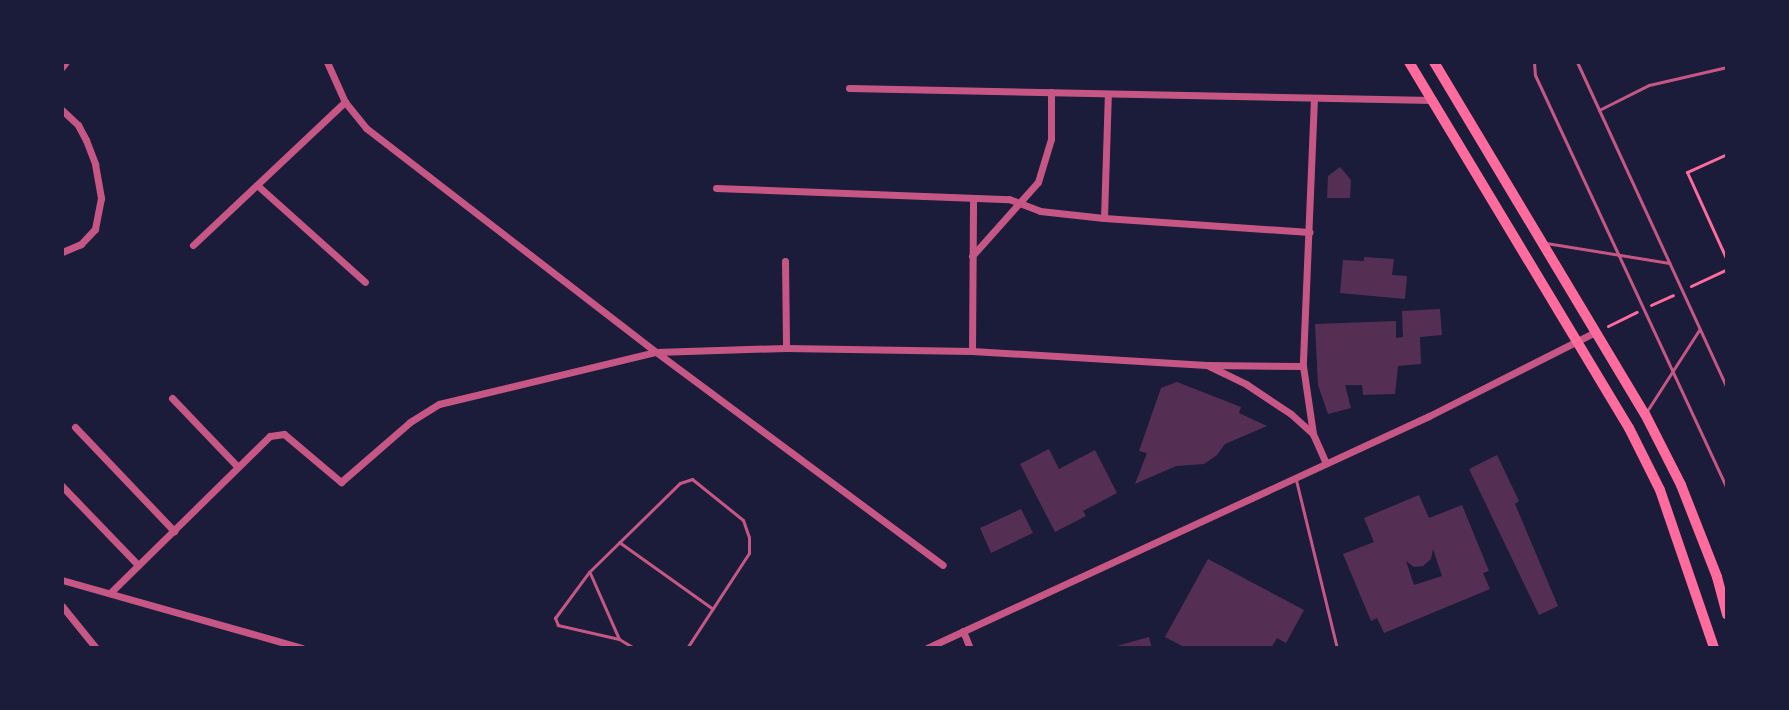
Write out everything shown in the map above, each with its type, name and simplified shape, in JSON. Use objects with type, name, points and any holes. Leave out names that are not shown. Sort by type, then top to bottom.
[{"type":"main road","points":[[1409,62],[1574,342],[1629,428],[1660,490],[1714,648]]},
{"type":"main road","points":[[1434,62],[1645,414],[1681,485],[1717,577],[1727,615]]},
{"type":"street","points":[[62,67],[66,62]]},
{"type":"street","points":[[327,62],[345,102],[366,128],[656,352],[943,565]]},
{"type":"street","points":[[849,88],[1432,100]]},
{"type":"street","points":[[972,256],[1038,182],[1046,164],[1051,139],[1051,92]]},
{"type":"street","points":[[1104,218],[1108,94]]},
{"type":"street","points":[[1314,98],[1303,366],[1313,434],[1326,463]]},
{"type":"street","points":[[193,245],[345,102]]},
{"type":"street","points":[[62,110],[78,125],[86,140],[95,164],[101,198],[95,229],[81,244],[62,252]]},
{"type":"street","points":[[257,185],[365,282]]},
{"type":"street","points":[[716,188],[1021,201],[1040,211],[1104,218],[1310,232]]},
{"type":"street","points":[[972,351],[973,199]]},
{"type":"street","points":[[785,261],[786,348]]},
{"type":"street","points":[[927,648],[1429,416],[1595,332]]},
{"type":"street","points":[[110,593],[270,436],[284,434],[341,482],[410,422],[439,404],[656,352],[786,348],[972,351],[1207,365],[1303,366]]},
{"type":"street","points":[[1207,365],[1246,384],[1291,414],[1313,434]]},
{"type":"street","points":[[172,398],[237,466]]},
{"type":"street","points":[[75,427],[174,531]]},
{"type":"street","points":[[62,486],[138,565]]},
{"type":"street","points":[[62,580],[302,648]]},
{"type":"street","points":[[62,608],[96,648]]},
{"type":"street","points":[[963,631],[970,648]]},
{"type":"lane","points":[[1534,62],[1535,75],[1674,369],[1727,489]]},
{"type":"lane","points":[[1577,62],[1727,388]]},
{"type":"lane","points":[[1599,110],[1649,85],[1727,67]]},
{"type":"lane","points":[[1543,243],[1669,263]]},
{"type":"lane","points":[[1645,414],[1700,328]]},
{"type":"lane","points":[[1295,477],[1337,648]]},
{"type":"lane","points":[[634,648],[619,639],[558,625],[555,618],[560,607],[589,572],[680,483],[692,479],[743,520],[749,537],[749,553],[687,648]]},
{"type":"lane","points":[[619,542],[713,609]]},
{"type":"lane","points":[[589,572],[619,639]]},
{"type":"path","points":[[1727,154],[1687,172],[1727,260]]},
{"type":"path","points":[[1721,248],[1727,246]]},
{"type":"path","points":[[1595,332],[1727,269]]},
{"type":"building","points":[[1340,167],[1351,180],[1350,198],[1327,198],[1328,176]]},
{"type":"building","points":[[1364,257],[1394,259],[1392,275],[1407,276],[1405,299],[1340,293],[1343,260],[1364,261]]},
{"type":"building","points":[[1440,309],[1442,335],[1420,337],[1421,364],[1398,366],[1395,394],[1363,395],[1362,385],[1345,385],[1351,408],[1328,414],[1318,385],[1315,324],[1396,321],[1396,338],[1403,337],[1402,311]]},
{"type":"building","points":[[1177,382],[1241,407],[1239,413],[1267,426],[1225,444],[1217,455],[1204,464],[1176,466],[1135,484],[1147,453],[1139,451],[1161,388]]},
{"type":"building","points":[[1049,449],[1059,469],[1095,450],[1117,493],[1083,511],[1086,516],[1055,532],[1020,464]]},
{"type":"building","points":[[1497,455],[1519,501],[1515,504],[1558,606],[1539,615],[1469,469]]},
{"type":"building","points":[[1419,495],[1429,518],[1462,505],[1489,571],[1483,573],[1490,589],[1384,633],[1377,618],[1371,621],[1343,554],[1374,542],[1364,518]],"holes":[[[1433,549],[1442,576],[1414,585],[1406,561],[1414,567],[1423,566],[1431,559]]]},
{"type":"building","points":[[1021,509],[1033,533],[991,553],[980,528]]},
{"type":"building","points":[[1208,559],[1304,610],[1286,643],[1277,638],[1271,648],[1186,648],[1165,637]]},
{"type":"building","points":[[1149,637],[1152,648],[1113,647]]}]
